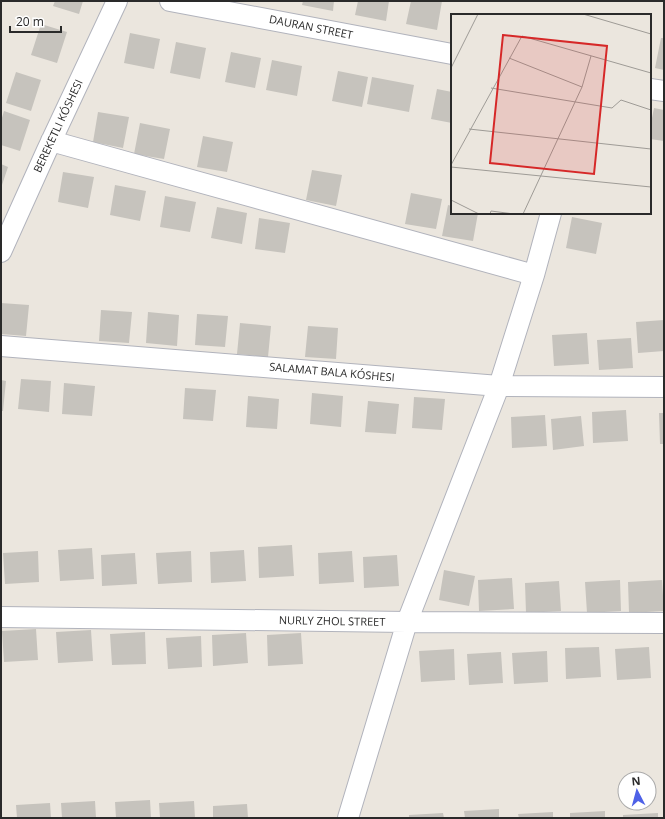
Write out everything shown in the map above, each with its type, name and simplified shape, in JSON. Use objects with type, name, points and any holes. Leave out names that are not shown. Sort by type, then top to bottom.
[{"type":"street","name":"BEREKETLI KÓSHESI","points":[[1,252],[117,1]]},
{"type":"street","name":"DAURAN STREET","points":[[170,1],[451,54]]},
{"type":"street","points":[[651,89],[664,91]]},
{"type":"street","points":[[51,141],[534,275]]},
{"type":"street","points":[[348,818],[407,622],[499,386],[534,275],[551,214]]},
{"type":"street","name":"SALAMAT BALA KÓSHESI","points":[[1,346],[499,386],[664,387]]},
{"type":"street","name":"NURLY ZHOL STREET","points":[[1,617],[407,622],[664,623]]},
{"type":"building","points":[[55,1],[83,1],[79,14],[53,6]]},
{"type":"building","points":[[303,1],[334,1],[333,11],[302,5]]},
{"type":"building","points":[[358,1],[389,1],[386,21],[355,15]]},
{"type":"building","points":[[411,1],[442,1],[437,30],[406,24]]},
{"type":"building","points":[[41,24],[67,32],[57,63],[31,55]]},
{"type":"building","points":[[130,33],[160,39],[154,69],[124,63]]},
{"type":"building","points":[[661,38],[664,38],[664,70],[655,68]]},
{"type":"building","points":[[176,42],[206,48],[200,79],[170,73]]},
{"type":"building","points":[[231,52],[261,58],[255,88],[225,82]]},
{"type":"building","points":[[272,60],[302,66],[297,96],[266,90]]},
{"type":"building","points":[[338,71],[368,77],[362,107],[332,101]]},
{"type":"building","points":[[16,72],[41,80],[31,111],[6,103]]},
{"type":"building","points":[[372,77],[414,85],[409,112],[367,104]]},
{"type":"building","points":[[437,89],[451,92],[451,123],[431,119]]},
{"type":"building","points":[[654,108],[664,110],[664,141],[651,139],[651,123]]},
{"type":"building","points":[[4,111],[30,120],[20,151],[1,145],[1,121]]},
{"type":"building","points":[[98,112],[129,117],[123,148],[93,142]]},
{"type":"building","points":[[140,123],[170,129],[164,159],[134,154]]},
{"type":"building","points":[[203,136],[233,142],[227,172],[197,167]]},
{"type":"building","points":[[1,164],[8,167],[1,188]]},
{"type":"building","points":[[312,170],[342,175],[336,206],[306,200]]},
{"type":"building","points":[[63,172],[94,177],[88,208],[58,202]]},
{"type":"building","points":[[115,185],[146,191],[140,221],[110,215]]},
{"type":"building","points":[[411,193],[442,199],[436,229],[405,224]]},
{"type":"building","points":[[165,196],[196,202],[190,232],[160,227]]},
{"type":"building","points":[[448,205],[451,206],[451,214],[478,214],[473,241],[442,236]]},
{"type":"building","points":[[217,207],[247,213],[242,244],[211,238]]},
{"type":"building","points":[[572,217],[602,223],[596,254],[566,248]]},
{"type":"building","points":[[259,218],[290,223],[285,253],[255,249]]},
{"type":"building","points":[[1,303],[29,305],[26,336],[1,334]]},
{"type":"building","points":[[101,310],[132,312],[129,343],[99,341]]},
{"type":"building","points":[[148,312],[179,315],[177,346],[146,343]]},
{"type":"building","points":[[197,314],[228,316],[225,347],[195,345]]},
{"type":"building","points":[[664,320],[664,351],[638,353],[636,322]]},
{"type":"building","points":[[240,323],[271,326],[268,357],[237,354]]},
{"type":"building","points":[[308,326],[338,328],[336,359],[305,357]]},
{"type":"building","points":[[587,333],[589,364],[554,366],[552,335]]},
{"type":"building","points":[[631,338],[633,368],[599,370],[597,340]]},
{"type":"building","points":[[21,379],[51,381],[49,412],[18,409]]},
{"type":"building","points":[[1,380],[6,381],[3,411],[1,411]]},
{"type":"building","points":[[64,383],[95,386],[92,416],[62,414]]},
{"type":"building","points":[[185,388],[216,390],[213,421],[183,419]]},
{"type":"building","points":[[312,393],[343,396],[341,427],[310,424]]},
{"type":"building","points":[[248,396],[279,399],[277,429],[246,427]]},
{"type":"building","points":[[414,397],[445,399],[442,430],[412,428]]},
{"type":"building","points":[[368,401],[399,404],[396,434],[365,432]]},
{"type":"building","points":[[626,410],[628,441],[593,443],[592,412]]},
{"type":"building","points":[[659,413],[664,413],[664,444],[660,444]]},
{"type":"building","points":[[545,415],[547,446],[512,448],[511,417]]},
{"type":"building","points":[[581,416],[584,446],[553,450],[551,419]]},
{"type":"building","points":[[292,545],[294,576],[259,578],[258,547]]},
{"type":"building","points":[[92,548],[94,579],[60,581],[58,550]]},
{"type":"building","points":[[244,550],[246,581],[211,583],[210,552]]},
{"type":"building","points":[[38,551],[39,582],[5,584],[3,553]]},
{"type":"building","points":[[191,551],[192,582],[158,584],[156,553]]},
{"type":"building","points":[[352,551],[354,582],[319,584],[318,553]]},
{"type":"building","points":[[135,553],[137,584],[102,586],[101,555]]},
{"type":"building","points":[[397,555],[399,586],[364,588],[363,557]]},
{"type":"building","points":[[444,570],[475,576],[469,606],[439,600]]},
{"type":"building","points":[[512,578],[514,609],[479,611],[478,580]]},
{"type":"building","points":[[620,580],[621,611],[587,613],[585,582]]},
{"type":"building","points":[[662,580],[664,611],[629,613],[628,582]]},
{"type":"building","points":[[559,581],[561,611],[526,613],[525,583]]},
{"type":"building","points":[[36,629],[38,660],[4,662],[2,631]]},
{"type":"building","points":[[91,630],[93,661],[58,663],[56,632]]},
{"type":"building","points":[[145,632],[146,664],[112,665],[110,634]]},
{"type":"building","points":[[246,633],[248,663],[213,666],[212,635]]},
{"type":"building","points":[[301,633],[303,664],[268,666],[267,635]]},
{"type":"building","points":[[201,636],[202,667],[168,669],[166,638]]},
{"type":"building","points":[[599,647],[601,677],[566,679],[565,648]]},
{"type":"building","points":[[649,647],[651,678],[617,680],[615,649]]},
{"type":"building","points":[[454,649],[455,680],[421,682],[419,651]]},
{"type":"building","points":[[547,651],[548,682],[514,684],[512,653]]},
{"type":"building","points":[[501,652],[503,683],[469,685],[467,654]]},
{"type":"building","points":[[150,800],[151,818],[116,818],[115,802]]},
{"type":"building","points":[[95,801],[96,818],[62,818],[61,803]]},
{"type":"building","points":[[194,801],[195,818],[160,818],[159,803]]},
{"type":"building","points":[[50,803],[51,818],[17,818],[16,805]]},
{"type":"building","points":[[247,804],[248,818],[213,818],[213,806]]},
{"type":"building","points":[[499,809],[499,818],[465,818],[464,811]]},
{"type":"building","points":[[605,811],[605,818],[570,818],[570,813]]},
{"type":"building","points":[[553,812],[553,818],[519,818],[518,814]]},
{"type":"building","points":[[443,813],[444,818],[409,818],[409,815]]},
{"type":"building","points":[[658,813],[658,818],[623,818],[623,815]]}]
